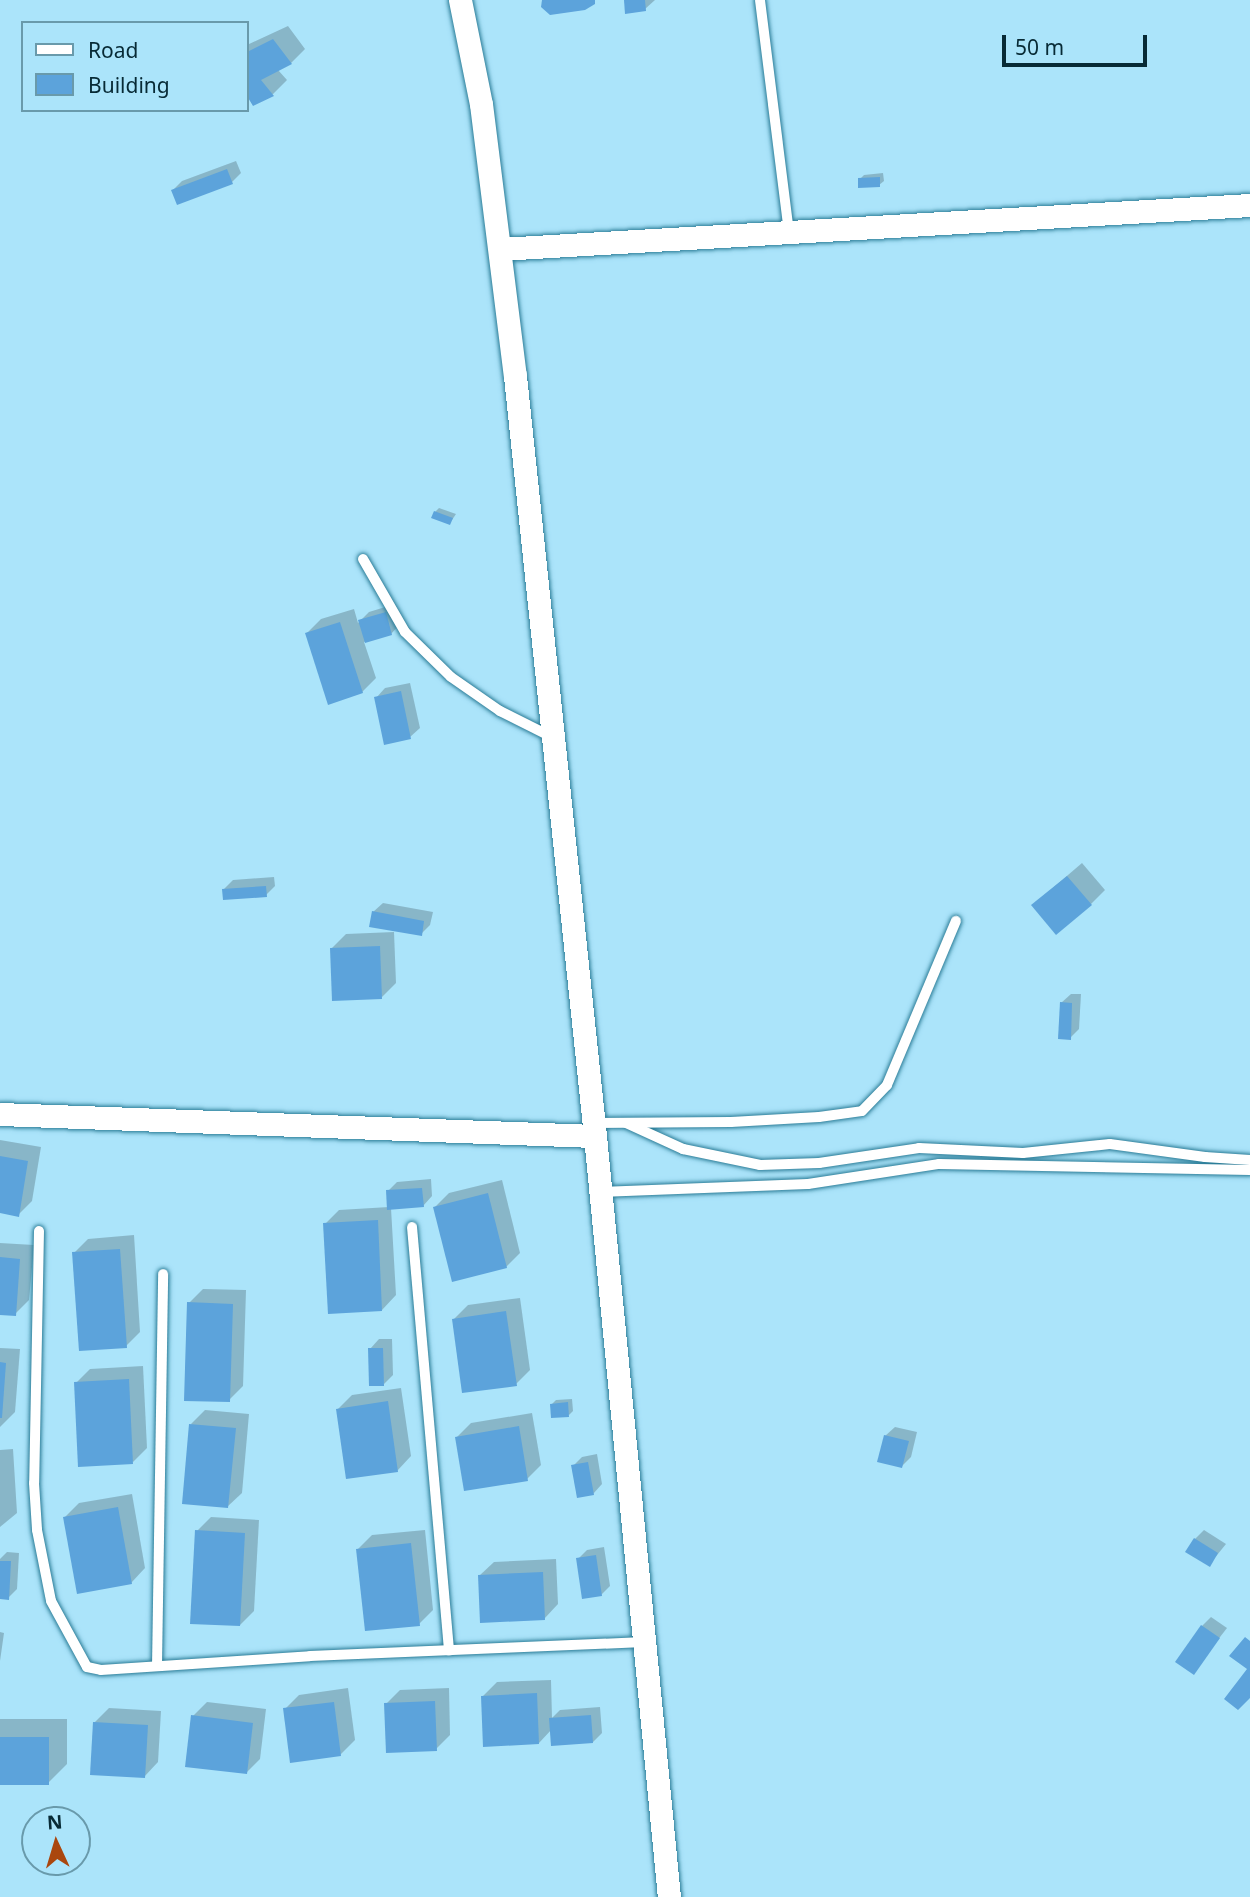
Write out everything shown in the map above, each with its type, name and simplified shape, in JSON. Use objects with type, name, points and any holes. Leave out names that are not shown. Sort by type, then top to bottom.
[{"type":"street","points":[[460,0],[481,104],[500,248],[594,1129],[669,1897]]},
{"type":"street","points":[[500,248],[1250,205]]},
{"type":"street","points":[[0,1114],[594,1129]]},
{"type":"lane","points":[[760,0],[789,232]]},
{"type":"lane","points":[[363,559],[405,632],[451,677],[500,711],[552,737]]},
{"type":"lane","points":[[594,1129],[626,1123],[781,1119],[862,1111],[887,1085],[956,921]]},
{"type":"lane","points":[[626,1123],[683,1149],[711,1157],[772,1166],[819,1163],[930,1147],[1023,1153],[1110,1144],[1205,1157],[1250,1160]]},
{"type":"lane","points":[[600,1192],[808,1184],[939,1164],[1250,1170]]},
{"type":"lane","points":[[412,1227],[449,1650]]},
{"type":"lane","points":[[39,1231],[34,1483],[46,1584],[51,1601],[87,1667],[101,1670],[644,1642]]},
{"type":"lane","points":[[157,1666],[163,1274]]},
{"type":"building","points":[[542,0],[595,0],[595,4],[585,10],[550,15],[541,7]]},
{"type":"building","points":[[624,0],[645,0],[646,11],[625,14]]},
{"type":"building","points":[[273,39],[292,64],[261,80],[274,96],[253,106],[248,98],[248,52]]},
{"type":"building","points":[[227,169],[233,184],[177,205],[171,190]]},
{"type":"building","points":[[880,177],[880,187],[858,188],[858,178]]},
{"type":"building","points":[[434,511],[453,518],[450,525],[431,518]]},
{"type":"building","points":[[386,612],[392,635],[365,643],[358,620]]},
{"type":"building","points":[[340,622],[363,693],[328,705],[305,633]]},
{"type":"building","points":[[401,691],[411,739],[384,745],[374,697]]},
{"type":"building","points":[[1067,876],[1092,905],[1056,935],[1031,905]]},
{"type":"building","points":[[266,886],[267,897],[223,900],[222,889]]},
{"type":"building","points":[[372,911],[424,921],[422,936],[369,927]]},
{"type":"building","points":[[380,946],[382,999],[332,1001],[330,948]]},
{"type":"building","points":[[1060,1002],[1072,1003],[1071,1040],[1058,1039]]},
{"type":"building","points":[[0,1156],[28,1161],[19,1217],[0,1213]]},
{"type":"building","points":[[422,1188],[424,1207],[387,1210],[386,1190]]},
{"type":"building","points":[[488,1193],[507,1268],[452,1282],[433,1207]]},
{"type":"building","points":[[378,1220],[382,1311],[328,1314],[323,1223]]},
{"type":"building","points":[[120,1249],[127,1348],[79,1351],[72,1252]]},
{"type":"building","points":[[0,1257],[20,1259],[16,1316],[0,1315]]},
{"type":"building","points":[[187,1302],[233,1304],[230,1402],[184,1401]]},
{"type":"building","points":[[506,1311],[517,1386],[462,1393],[452,1319]]},
{"type":"building","points":[[368,1348],[383,1348],[384,1386],[369,1386]]},
{"type":"building","points":[[0,1362],[6,1363],[2,1418],[0,1418]]},
{"type":"building","points":[[129,1379],[133,1464],[78,1467],[74,1382]]},
{"type":"building","points":[[388,1401],[398,1472],[346,1479],[336,1409]]},
{"type":"building","points":[[568,1402],[569,1417],[551,1418],[550,1404]]},
{"type":"building","points":[[189,1424],[236,1428],[228,1508],[182,1504]]},
{"type":"building","points":[[519,1426],[528,1481],[464,1491],[455,1437]]},
{"type":"building","points":[[884,1435],[909,1441],[902,1468],[877,1462]]},
{"type":"building","points":[[588,1462],[594,1495],[577,1498],[571,1465]]},
{"type":"building","points":[[118,1507],[132,1584],[77,1594],[63,1517]]},
{"type":"building","points":[[195,1530],[245,1533],[240,1626],[190,1624]]},
{"type":"building","points":[[1194,1538],[1218,1553],[1210,1567],[1185,1552]]},
{"type":"building","points":[[411,1543],[420,1626],[365,1631],[356,1549]]},
{"type":"building","points":[[596,1555],[602,1596],[582,1599],[576,1558]]},
{"type":"building","points":[[0,1561],[11,1561],[9,1600],[0,1599]]},
{"type":"building","points":[[543,1572],[545,1620],[480,1623],[478,1575]]},
{"type":"building","points":[[1201,1625],[1220,1638],[1194,1675],[1175,1662]]},
{"type":"building","points":[[1245,1637],[1250,1641],[1250,1698],[1238,1710],[1224,1699],[1247,1669],[1229,1656]]},
{"type":"building","points":[[537,1693],[539,1744],[483,1747],[481,1696]]},
{"type":"building","points":[[435,1701],[437,1751],[386,1753],[384,1703]]},
{"type":"building","points":[[334,1702],[341,1756],[290,1763],[283,1708]]},
{"type":"building","points":[[191,1715],[253,1723],[247,1774],[185,1767]]},
{"type":"building","points":[[591,1715],[593,1743],[551,1746],[549,1718]]},
{"type":"building","points":[[93,1722],[148,1725],[145,1778],[90,1775]]},
{"type":"building","points":[[0,1737],[49,1737],[49,1785],[0,1785]]}]
